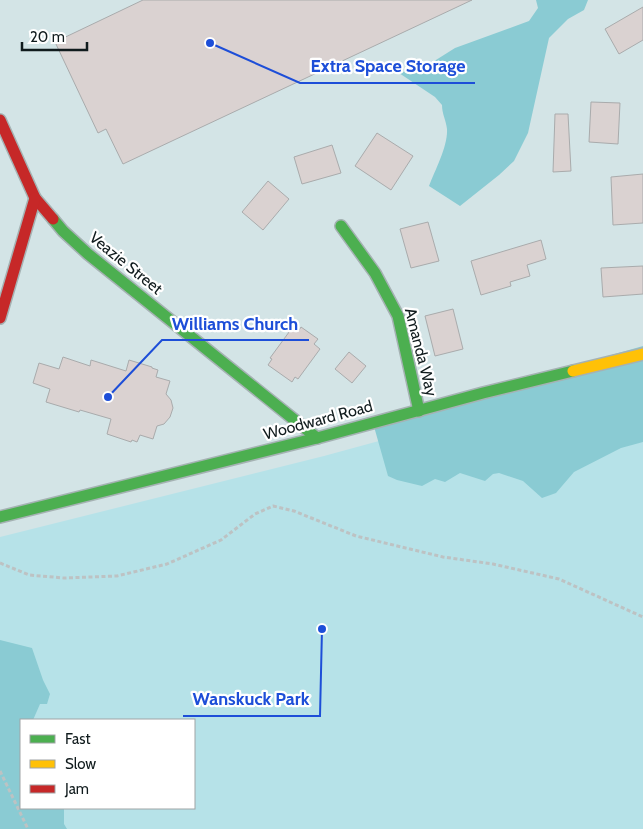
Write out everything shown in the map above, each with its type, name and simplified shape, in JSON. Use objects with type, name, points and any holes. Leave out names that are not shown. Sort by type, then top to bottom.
[{"type":"street","name":"Veazie Street","points":[[0,120],[35,198],[63,231],[88,254],[317,438]]},
{"type":"street","points":[[0,318],[35,198]]},
{"type":"street","name":"Amanda Way","points":[[341,226],[375,273],[398,316],[419,411]]},
{"type":"street","name":"Woodward Road","points":[[0,517],[317,438],[483,393],[643,354]]},
{"type":"path","points":[[0,564],[29,575],[64,578],[116,576],[167,564],[221,540],[255,514],[273,506],[294,511],[356,536],[443,557],[493,564],[559,579],[643,617]]},
{"type":"path","points":[[0,771],[28,829]]},
{"type":"shaded area","points":[[536,0],[588,0],[584,10],[568,19],[549,38],[528,133],[514,161],[460,206],[429,186],[447,136],[442,105],[435,97],[399,73],[428,65],[455,48],[529,21],[538,8]]},
{"type":"shaded area","points":[[643,346],[643,442],[621,448],[574,472],[556,493],[542,498],[523,481],[499,473],[493,474],[485,481],[460,473],[445,482],[435,479],[422,486],[388,476],[373,423]]},
{"type":"shaded area","points":[[643,369],[643,829],[0,829],[0,537],[324,456]]},
{"type":"shaded area","points":[[0,640],[32,648],[50,694],[47,704],[40,704],[33,719],[20,719],[20,809],[64,809],[64,824],[67,829],[0,829]]},
{"type":"building","points":[[143,0],[472,0],[123,164],[106,129],[98,133],[55,42]]},
{"type":"building","points":[[643,7],[643,40],[619,54],[605,29]]},
{"type":"building","points":[[591,102],[620,103],[618,144],[589,142]]},
{"type":"building","points":[[555,114],[568,114],[571,171],[553,172]]},
{"type":"building","points":[[377,133],[413,156],[391,190],[355,166]]},
{"type":"building","points":[[332,145],[341,173],[302,184],[294,157]]},
{"type":"building","points":[[643,174],[643,223],[613,225],[611,177]]},
{"type":"building","points":[[268,181],[289,199],[263,230],[242,212]]},
{"type":"building","points":[[428,222],[439,261],[411,268],[400,229]]},
{"type":"building","points":[[541,240],[546,259],[527,265],[530,276],[510,282],[511,286],[481,295],[471,261]]},
{"type":"building","points":[[643,266],[643,294],[603,297],[601,268]]},
{"type":"building","points":[[453,309],[463,349],[435,356],[425,316]]},
{"type":"building","points":[[301,327],[318,339],[314,344],[320,349],[298,379],[295,377],[292,382],[268,365],[272,359],[270,358],[292,328],[298,332]]},
{"type":"building","points":[[349,352],[366,366],[352,383],[335,369]]},
{"type":"building","points":[[63,357],[90,366],[91,360],[126,371],[129,360],[158,370],[156,377],[170,381],[166,394],[171,400],[173,408],[170,417],[164,424],[157,426],[153,439],[140,435],[137,442],[132,440],[131,442],[107,434],[111,419],[46,402],[50,389],[33,383],[39,363],[59,369]]},
{"type":"traffic: fast","points":[[53,219],[88,254],[317,438]]},
{"type":"traffic: fast","points":[[341,226],[375,273],[398,316],[419,411]]},
{"type":"traffic: fast","points":[[0,517],[317,438],[483,393],[573,371]]},
{"type":"traffic: slow","points":[[573,371],[643,354]]},
{"type":"traffic: jam","points":[[0,120],[35,198],[53,219]]},
{"type":"traffic: jam","points":[[0,318],[35,198]]},
{"type":"place","name":"Extra Space Storage","points":[[210,43]]},
{"type":"place","name":"Williams Church","points":[[108,397]]},
{"type":"place","name":"Wanskuck Park","points":[[322,629]]}]
